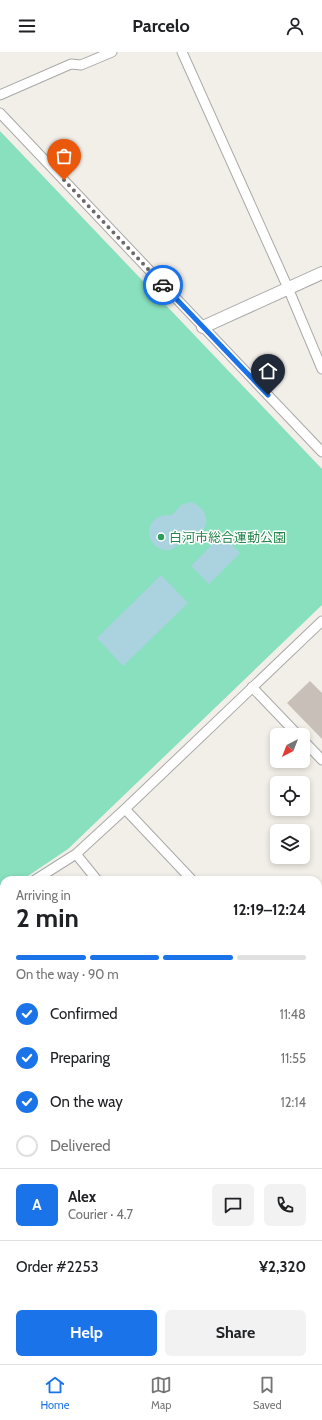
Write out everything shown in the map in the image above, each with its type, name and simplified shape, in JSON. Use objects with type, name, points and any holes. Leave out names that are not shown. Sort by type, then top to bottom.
[{"type":"street","points":[[0,95],[71,64],[81,65],[112,52]]},
{"type":"street","points":[[182,52],[288,288],[322,369]]},
{"type":"street","points":[[0,113],[322,452]]},
{"type":"street","points":[[203,326],[322,273]]},
{"type":"street","points":[[41,876],[76,854],[322,621]]},
{"type":"street","points":[[252,687],[291,728]]},
{"type":"street","points":[[310,747],[322,760]]},
{"type":"street","points":[[125,809],[188,876]]},
{"type":"street","points":[[76,854],[94,876]]},
{"type":"green space","name":"白河市総合運動公園","points":[[0,131],[322,469],[322,605],[68,849],[28,876],[0,876]]},
{"type":"water","points":[[190,502],[200,507],[205,515],[206,525],[203,530],[197,535],[184,537],[172,549],[165,550],[159,548],[152,541],[149,531],[150,526],[160,516],[172,515],[181,505]]},
{"type":"water","points":[[222,534],[240,553],[209,584],[191,566]]},
{"type":"water","points":[[161,575],[188,603],[123,666],[97,638]]},
{"type":"building","points":[[310,681],[322,693],[322,739],[287,703]]},
{"type":"way so far","points":[[64,180],[163,285]]},
{"type":"place","name":"白河市総合運動公園","points":[[161,537]]},
{"type":"route","points":[[163,285],[268,395]]}]
